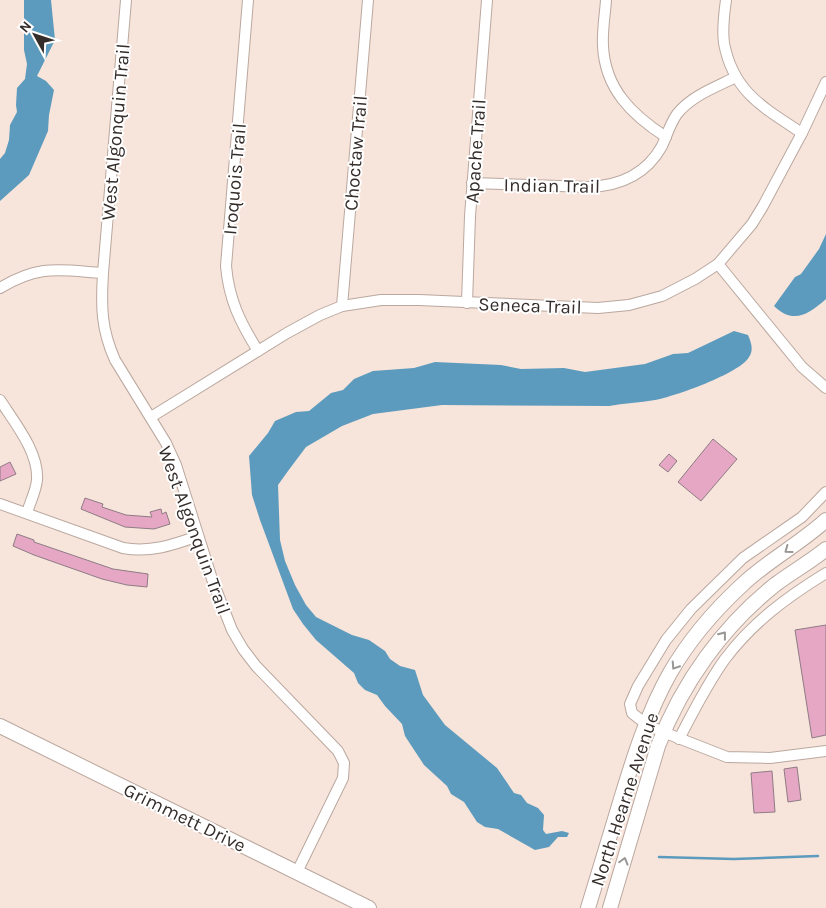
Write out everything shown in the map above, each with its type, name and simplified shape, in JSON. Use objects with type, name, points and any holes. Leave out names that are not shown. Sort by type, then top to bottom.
[{"type":"street","name":"West Algonquin Trail","points":[[126,0],[101,304],[105,333],[116,360],[166,443],[176,465],[223,610],[232,630],[256,666],[338,751],[344,763],[343,778],[297,872]]},
{"type":"street","name":"Iroquois Trail","points":[[248,0],[226,266],[228,284],[235,310],[258,351]]},
{"type":"street","name":"Choctaw Trail","points":[[342,306],[368,0]]},
{"type":"street","name":"Apache Trail","points":[[467,302],[472,183],[487,0]]},
{"type":"street","points":[[606,0],[602,45],[604,62],[609,78],[616,93],[641,119],[666,137]]},
{"type":"street","points":[[726,0],[724,41],[728,60],[736,77],[753,98],[802,133]]},
{"type":"street","name":"Indian Trail","points":[[472,183],[588,188],[622,182],[638,173],[655,156],[677,115],[686,104],[736,77]]},
{"type":"street","name":"Seneca Trail","points":[[151,417],[320,314],[342,306],[381,300],[598,308],[630,305],[662,296],[695,279],[718,264],[752,224],[802,133],[826,82]]},
{"type":"street","points":[[718,264],[802,367],[826,388]]},
{"type":"street","points":[[0,288],[17,278],[40,270],[103,274]]},
{"type":"street","points":[[0,400],[34,456],[37,479],[27,513]]},
{"type":"street","points":[[826,492],[802,517],[743,558],[691,609],[666,640],[638,686],[630,704],[632,713],[646,724],[727,757],[770,758],[826,751]]},
{"type":"street","points":[[0,504],[132,550],[161,548],[198,536]]},
{"type":"street","name":"North Hearne Avenue","points":[[588,908],[632,763],[646,724],[670,673],[694,638],[743,583],[813,532],[826,520]]},
{"type":"street","name":"North Hearne Avenue","points":[[610,908],[663,732],[683,693],[710,652],[744,612],[781,581],[826,549]]},
{"type":"street","points":[[768,564],[781,581]]},
{"type":"street","points":[[679,739],[724,661],[738,643],[791,594],[826,572]]},
{"type":"street","points":[[694,638],[710,652]]},
{"type":"street","name":"Grimmett Drive","points":[[0,726],[369,908]]},
{"type":"water","points":[[24,0],[51,0],[55,40],[37,76],[46,81],[54,90],[48,131],[29,175],[0,201],[0,159],[5,153],[9,140],[10,125],[17,112],[17,88],[25,79],[27,64],[24,50]]},
{"type":"water","points":[[826,234],[826,299],[807,313],[801,315],[794,316],[781,312],[774,306],[795,277],[801,274],[819,249]]},
{"type":"water","points":[[734,331],[748,335],[752,349],[749,357],[733,370],[720,377],[676,394],[655,400],[609,406],[442,405],[373,414],[342,426],[306,447],[278,485],[280,540],[285,561],[306,605],[316,617],[352,635],[369,640],[385,651],[390,659],[400,666],[415,670],[423,695],[445,725],[497,768],[514,793],[521,795],[527,803],[538,808],[544,815],[543,830],[546,834],[562,831],[569,833],[567,837],[558,837],[549,847],[535,850],[498,829],[485,827],[477,822],[464,802],[451,794],[447,786],[424,765],[405,736],[402,724],[377,695],[365,690],[358,683],[354,673],[316,640],[303,624],[293,609],[260,520],[252,495],[249,456],[268,433],[275,421],[296,412],[309,411],[331,393],[343,390],[354,379],[373,371],[414,368],[435,362],[501,365],[521,369],[564,368],[585,372],[645,364],[673,354],[688,353]]},
{"type":"building","points":[[713,439],[737,459],[701,501],[678,482]]},
{"type":"building","points":[[669,454],[677,461],[668,472],[659,465]]},
{"type":"building","points":[[10,462],[16,474],[0,481],[0,467]]},
{"type":"building","points":[[85,498],[103,504],[102,507],[126,515],[152,517],[150,512],[161,509],[162,514],[166,512],[170,524],[154,529],[125,527],[81,509]]},
{"type":"building","points":[[17,534],[34,540],[34,542],[113,569],[148,574],[147,587],[127,585],[102,579],[34,555],[13,546]]},
{"type":"building","points":[[826,625],[826,735],[812,738],[795,630]]},
{"type":"building","points":[[797,767],[801,800],[788,802],[784,769]]},
{"type":"building","points":[[772,771],[775,812],[754,813],[751,773]]},
{"type":"waterway","points":[[659,857],[734,859],[818,856]]}]
